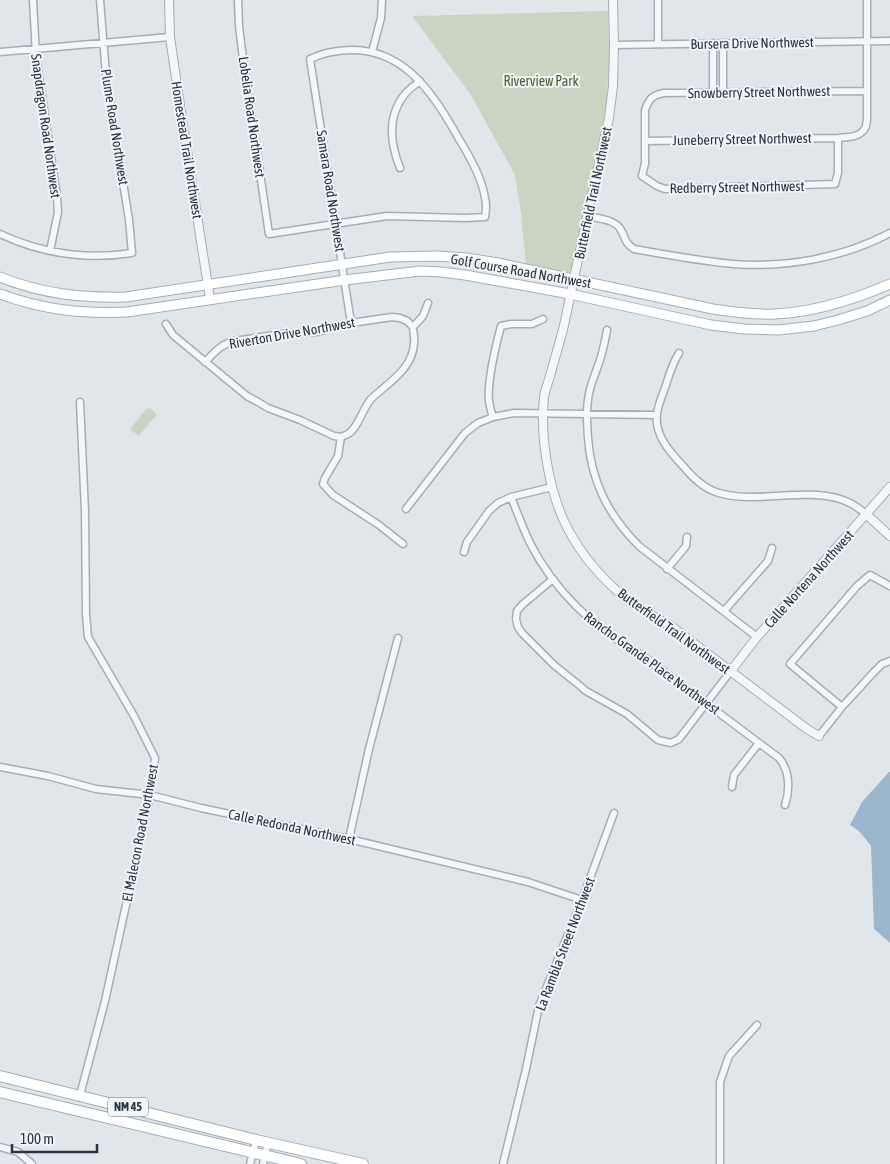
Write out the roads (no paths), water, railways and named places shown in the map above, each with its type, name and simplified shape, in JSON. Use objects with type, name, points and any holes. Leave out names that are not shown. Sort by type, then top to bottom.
[{"type":"main road","name":"Golf Course Road Northwest","points":[[0,277],[49,292],[82,296],[126,297],[390,257],[448,257],[498,263],[713,309],[775,314],[809,310],[836,304],[862,296],[890,284]]},
{"type":"main road","name":"Golf Course Road Northwest","points":[[0,294],[33,304],[75,312],[100,313],[135,311],[345,280],[420,272],[441,272],[570,294],[711,325],[744,329],[778,330],[814,326],[838,320],[867,311],[890,300]]},
{"type":"main road","name":"NM 45","points":[[0,1076],[256,1140],[364,1164]]},
{"type":"main road","name":"NM 45","points":[[0,1092],[252,1152],[264,1160],[301,1164]]},
{"type":"street","name":"Snapdragon Road Northwest","points":[[33,0],[42,100],[57,197],[58,212],[50,251]]},
{"type":"street","name":"Plume Road Northwest","points":[[50,251],[76,255],[111,256],[132,253],[129,220],[106,75],[100,0]]},
{"type":"street","name":"Homestead Trail Northwest","points":[[169,0],[170,37],[210,299]]},
{"type":"street","name":"Lobelia Road Northwest","points":[[238,0],[243,59],[269,234],[336,224]]},
{"type":"street","points":[[336,224],[388,216],[485,217],[485,197],[469,156],[440,108],[420,80],[410,70],[385,56],[372,52],[382,0]]},
{"type":"street","name":"Butterfield Trail Northwest","points":[[613,0],[613,86],[608,118],[563,330],[544,396],[544,436],[552,487],[564,520],[582,552],[615,589],[634,605],[671,626],[806,729],[820,736]]},
{"type":"street","points":[[658,0],[658,44]]},
{"type":"street","points":[[867,0],[867,90]]},
{"type":"street","points":[[0,52],[170,37]]},
{"type":"street","name":"Bursera Drive Northwest","points":[[614,45],[890,41]]},
{"type":"street","points":[[712,43],[713,93]]},
{"type":"street","points":[[723,43],[723,93]]},
{"type":"street","name":"Samara Road Northwest","points":[[351,323],[310,59],[338,51],[372,52]]},
{"type":"street","points":[[400,168],[392,140],[393,119],[405,94],[420,80]]},
{"type":"street","name":"Snowberry Street Northwest","points":[[646,141],[645,110],[648,102],[657,94],[867,90]]},
{"type":"street","name":"Juneberry Street Northwest","points":[[646,141],[852,137],[860,134],[865,128],[867,120],[867,90]]},
{"type":"street","name":"Redberry Street Northwest","points":[[646,141],[645,163],[642,176],[657,186],[665,188],[835,184],[838,173],[838,138]]},
{"type":"street","points":[[588,216],[617,224],[622,230],[628,245],[634,250],[734,264],[794,263],[855,248],[890,233]]},
{"type":"street","points":[[0,234],[15,241],[50,251]]},
{"type":"street","points":[[166,324],[172,335],[247,396],[268,408],[334,436],[341,437],[353,429],[366,404],[403,371],[408,364],[415,342],[412,327],[418,322],[428,304]]},
{"type":"street","name":"Riverton Drive Northwest","points":[[205,362],[219,347],[234,341],[281,334],[317,332],[351,323],[392,317],[407,321],[412,327]]},
{"type":"street","points":[[492,417],[489,388],[501,326],[532,324],[543,319]]},
{"type":"street","points":[[607,330],[599,363],[591,385],[587,415],[588,446],[592,468],[607,505],[627,535],[639,546],[758,637]]},
{"type":"street","points":[[679,353],[673,362],[657,415],[658,427],[663,443],[693,478],[705,487],[718,493],[743,497],[827,496],[850,503],[866,514],[890,536]]},
{"type":"street","name":"El Malecon Road Northwest","points":[[80,402],[88,637],[156,758],[150,796],[105,1001],[80,1095]]},
{"type":"street","points":[[406,509],[465,433],[478,423],[492,417],[514,413],[657,415]]},
{"type":"street","points":[[341,437],[338,456],[323,484],[333,495],[379,525],[403,544]]},
{"type":"street","points":[[464,552],[467,542],[489,511],[498,503],[511,497],[552,487]]},
{"type":"street","name":"Calle Nortena Northwest","points":[[730,672],[758,637],[890,488]]},
{"type":"street","name":"Rancho Grande Place Northwest","points":[[511,497],[530,544],[539,560],[574,605],[623,645],[643,656],[780,758],[787,774],[788,796],[784,805]]},
{"type":"street","points":[[667,568],[686,546],[687,538]]},
{"type":"street","points":[[724,611],[768,561],[772,548]]},
{"type":"street","points":[[842,706],[790,664],[858,586],[870,575],[890,586]]},
{"type":"street","points":[[553,579],[517,611],[518,627],[554,665],[586,691],[626,714],[658,740],[671,742],[679,739],[730,672]]},
{"type":"street","points":[[349,839],[369,749],[398,638]]},
{"type":"street","points":[[820,736],[842,706],[882,664],[890,661]]},
{"type":"street","points":[[732,787],[734,775],[759,743]]},
{"type":"street","name":"Calle Redonda Northwest","points":[[0,767],[48,776],[96,790],[150,796],[349,839],[528,882],[582,900]]},
{"type":"street","name":"La Rambla Street Northwest","points":[[503,1164],[539,1006],[582,900],[614,813]]},
{"type":"street","points":[[720,1164],[720,1082],[729,1056],[757,1025]]},
{"type":"street","points":[[250,1164],[256,1140]]},
{"type":"street","points":[[264,1160],[268,1142]]},
{"type":"street","points":[[0,1146],[18,1152],[32,1164]]},
{"type":"water","points":[[889,772],[890,943],[874,929],[871,846],[859,831],[850,825],[862,802]]},
{"type":"park label","name":"Riverview Park","points":[[541,81]]}]
